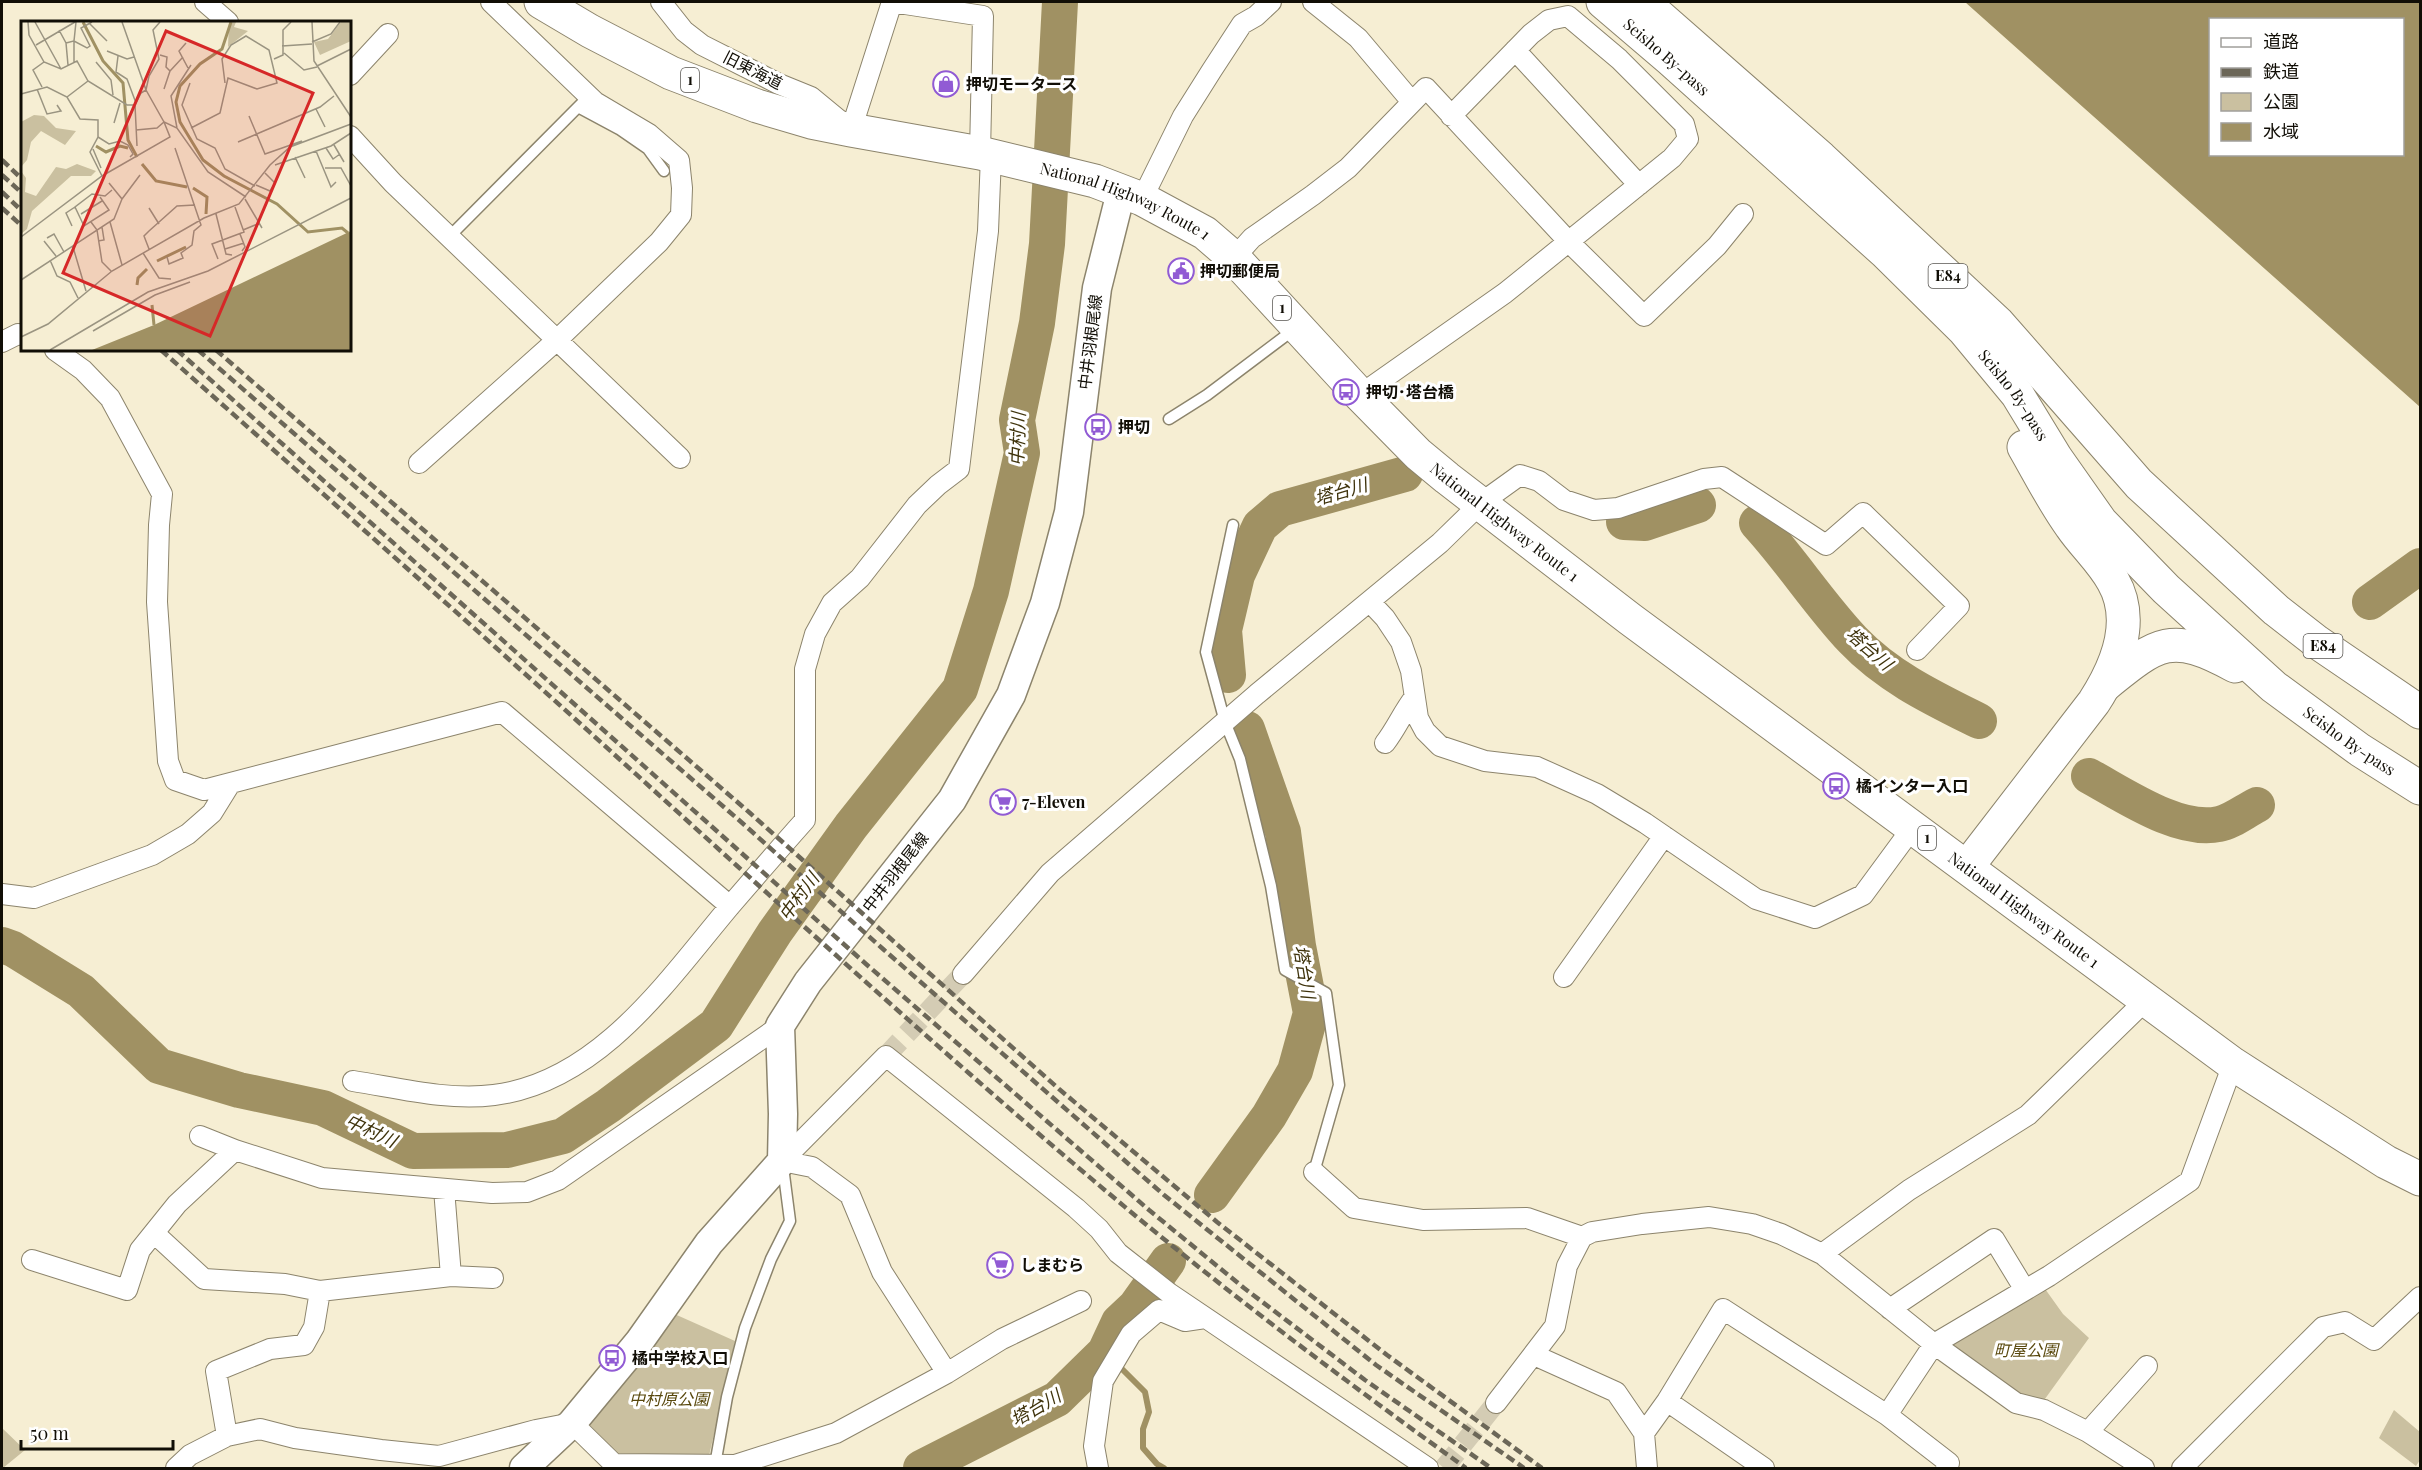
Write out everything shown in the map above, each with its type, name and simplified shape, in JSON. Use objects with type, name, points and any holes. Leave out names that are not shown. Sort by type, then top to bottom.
[{"type":"highway","name":"National Highway Route 1","points":[[541,2],[590,31],[671,73],[757,106],[811,122],[986,154],[1119,191],[1206,233],[1234,258],[1360,395],[1418,454],[1447,478],[1630,619],[2145,1001],[2233,1064],[2386,1162],[2421,1179]]},
{"type":"highway","name":"Seisho By-pass","points":[[1603,2],[1886,253],[1964,330],[2017,394],[2062,466],[2101,522],[2166,589],[2359,762],[2421,788]]},
{"type":"highway","name":"Seisho By-pass","points":[[1643,2],[1821,158],[1998,323],[2139,484],[2276,610],[2317,642],[2421,712]]},
{"type":"highway","points":[[1717,102],[1938,327],[1988,389],[2069,523],[2107,571],[2119,593],[2123,620],[2121,644],[2099,694]]},
{"type":"highway","points":[[1967,867],[2032,785],[2099,694],[2139,657],[2158,648],[2192,647],[2212,653],[2274,687]]},
{"type":"main road","name":"中井羽根尾線","points":[[780,1026],[808,982],[952,800],[1011,695],[1045,603],[1069,512],[1097,288],[1119,191]]},
{"type":"main road","points":[[524,1468],[572,1423],[639,1342],[710,1243],[782,1161],[780,1026]]},
{"type":"street","points":[[205,2],[227,21]]},
{"type":"street","points":[[419,464],[557,340],[659,242],[681,215],[682,188],[679,160],[649,134],[584,101],[490,2]]},
{"type":"street","name":"旧東海道","points":[[661,2],[684,31],[702,45],[779,84],[811,97],[851,130]]},
{"type":"street","points":[[353,1081],[448,1095],[494,1095],[530,1086],[572,1069],[596,1053],[618,1033],[699,945],[730,906],[806,820],[805,669],[815,634],[832,603],[861,578],[917,505],[959,469],[988,231],[983,16],[892,2],[851,130]]},
{"type":"street","points":[[1119,191],[1183,116],[1242,24],[1256,16],[1271,2]]},
{"type":"street","points":[[1313,2],[1358,38],[1412,102]]},
{"type":"street","points":[[1360,395],[1505,293],[1672,158],[1688,139],[1684,124],[1618,58],[1568,16],[1549,20],[1515,50],[1451,116]]},
{"type":"street","points":[[351,74],[388,34]]},
{"type":"street","points":[[1515,50],[1639,185]]},
{"type":"street","points":[[1234,258],[1252,238],[1348,168],[1426,88],[1569,242],[1644,316],[1717,246],[1743,214]]},
{"type":"street","points":[[351,137],[393,183],[680,458]]},
{"type":"street","points":[[2,342],[21,335]]},
{"type":"street","points":[[56,351],[83,370],[110,398],[162,495],[157,602],[168,761],[175,780],[204,790],[502,712],[730,906]]},
{"type":"street","points":[[963,974],[1050,873],[1257,694],[1440,543],[1481,503],[1507,482],[1520,475],[1539,481],[1564,500],[1594,510],[1618,508],[1704,479],[1722,477],[1826,545],[1863,513],[1959,606],[1917,650]]},
{"type":"street","points":[[1370,602],[1385,618],[1401,642],[1411,670],[1418,718],[1425,731],[1440,747],[1485,761],[1537,767],[1597,794],[1664,836],[1756,899],[1815,918],[1863,895],[1913,827]]},
{"type":"street","points":[[1385,743],[1398,727],[1414,698]]},
{"type":"street","points":[[2,894],[34,898],[152,855],[188,834],[212,813],[230,784]]},
{"type":"street","points":[[1564,977],[1664,836]]},
{"type":"street","points":[[1822,1254],[1910,1190],[2028,1115],[2145,1001]]},
{"type":"street","points":[[200,1136],[234,1150],[322,1178],[492,1193],[527,1192],[558,1180],[780,1026]]},
{"type":"street","points":[[782,1161],[886,1056],[1076,1208],[1099,1228],[1118,1253],[1168,1293],[1428,1468]]},
{"type":"street","points":[[1887,1416],[1934,1344],[2025,1290],[2190,1181],[2233,1064]]},
{"type":"street","points":[[32,1260],[127,1290],[140,1251],[177,1204],[234,1150]]},
{"type":"street","points":[[782,1161],[812,1167],[850,1195],[882,1272],[946,1373]]},
{"type":"street","points":[[1314,1172],[1354,1208],[1423,1220],[1527,1218],[1582,1237]]},
{"type":"street","points":[[444,1189],[451,1276]]},
{"type":"street","points":[[1496,1403],[1555,1326],[1566,1266],[1582,1237],[1592,1232],[1642,1224],[1709,1217],[1752,1224],[1781,1234],[1822,1254],[1934,1344],[2016,1403],[2044,1410],[2088,1432],[2144,1468]]},
{"type":"street","points":[[154,1233],[204,1279],[285,1284],[320,1291],[451,1276],[493,1278]]},
{"type":"street","points":[[1890,1309],[1994,1239],[2025,1290]]},
{"type":"street","points":[[227,1436],[216,1371],[270,1349],[304,1345],[314,1327],[320,1291]]},
{"type":"street","points":[[2182,1468],[2323,1327],[2345,1322],[2374,1340],[2421,1297]]},
{"type":"street","points":[[176,1468],[190,1455],[227,1436],[260,1429],[305,1439],[439,1456],[536,1430],[572,1423],[614,1464],[736,1467],[836,1433],[946,1373],[1002,1339],[1081,1301]]},
{"type":"street","points":[[1644,1433],[1667,1401],[1723,1309],[1887,1416],[1948,1463],[1946,1468]]},
{"type":"street","points":[[1098,1468],[1094,1446],[1103,1382],[1131,1334],[1158,1310],[1185,1321],[1205,1317]]},
{"type":"street","points":[[1534,1355],[1616,1392],[1644,1433],[1647,1468]]},
{"type":"street","points":[[2088,1432],[2147,1366]]},
{"type":"street","points":[[1667,1401],[1764,1468]]},
{"type":"lane","points":[[449,237],[584,101],[648,149],[664,171]]},
{"type":"lane","points":[[1169,419],[1216,388],[1298,326]]},
{"type":"lane","points":[[1233,525],[1206,652],[1225,722],[1240,759],[1268,874],[1285,970],[1326,993],[1339,1085],[1314,1172]]},
{"type":"lane","points":[[714,1467],[727,1397],[745,1328],[771,1259],[790,1221],[782,1161]]},
{"type":"green space","name":"町屋公園","points":[[2043,1286],[2063,1314],[2089,1338],[2042,1403],[2027,1403],[1946,1345]]},
{"type":"green space","name":"中村原公園","points":[[670,1312],[735,1341],[709,1456],[617,1453],[587,1423]]},
{"type":"green space","points":[[2394,1410],[2420,1432],[2420,1460],[2416,1466],[2379,1438]]},
{"type":"green space","points":[[2,1428],[25,1450],[3,1468],[2,1468]]},
{"type":"water","points":[[1965,2],[2420,2],[2420,407]]},
{"type":"waterway","name":"中村川","points":[[2,945],[13,949],[81,991],[159,1066],[239,1090],[323,1108],[413,1151],[507,1150],[563,1136],[608,1106],[716,1025],[775,932],[851,826],[960,689],[991,591],[1022,453],[1017,420],[1037,323],[1047,244],[1060,2]]},
{"type":"waterway","name":"塔台川","points":[[1228,675],[1224,630],[1237,575],[1260,526],[1280,509],[1405,474]]},
{"type":"waterway","name":"塔台川","points":[[1624,522],[1645,523],[1698,505]]},
{"type":"waterway","name":"塔台川","points":[[1757,523],[1841,626],[1867,653],[1913,686],[1979,721]]},
{"type":"waterway","name":"塔台川","points":[[2370,602],[2420,566]]},
{"type":"waterway","name":"塔台川","points":[[1212,1195],[1269,1116],[1295,1071],[1311,1013],[1298,946],[1283,832],[1247,729]]},
{"type":"waterway","name":"塔台川","points":[[2089,776],[2135,802],[2187,823],[2203,825],[2224,823],[2257,805]]},
{"type":"waterway","name":"塔台川","points":[[921,1468],[1057,1399],[1105,1352],[1119,1322],[1136,1306],[1168,1261]]},
{"type":"waterway","points":[[1105,1352],[1145,1392],[1149,1412],[1143,1429],[1143,1448],[1157,1464],[1164,1468]]},
{"type":"tunnel","points":[[886,1056],[963,974]]},
{"type":"tunnel","points":[[1444,1468],[1496,1403]]},
{"type":"railway","points":[[2,160],[21,178]]},
{"type":"railway","points":[[2,175],[21,192]]},
{"type":"railway","points":[[2,192],[21,210]]},
{"type":"railway","points":[[2,208],[21,225]]},
{"type":"railway","points":[[162,351],[523,672],[856,973],[1070,1161],[1262,1317],[1466,1468]]},
{"type":"railway","points":[[178,351],[866,964],[1149,1210],[1244,1288],[1365,1380],[1491,1468]]},
{"type":"railway","points":[[199,351],[740,821],[1164,1195],[1376,1365],[1524,1468]]},
{"type":"railway","points":[[217,351],[750,813],[1059,1089],[1217,1222],[1387,1355],[1542,1468]]},
{"type":"place","name":"押切モータース","points":[[946,84]]},
{"type":"place","name":"押切郵便局","points":[[1181,271]]},
{"type":"place","name":"押切･塔台橋","points":[[1346,392]]},
{"type":"place","name":"押切","points":[[1098,427]]},
{"type":"place","name":"橘インター入口","points":[[1836,786]]},
{"type":"place","name":"7-Eleven","points":[[1003,802]]},
{"type":"place","name":"しまむら","points":[[1000,1265]]},
{"type":"place","name":"橘中学校入口","points":[[612,1358]]}]
